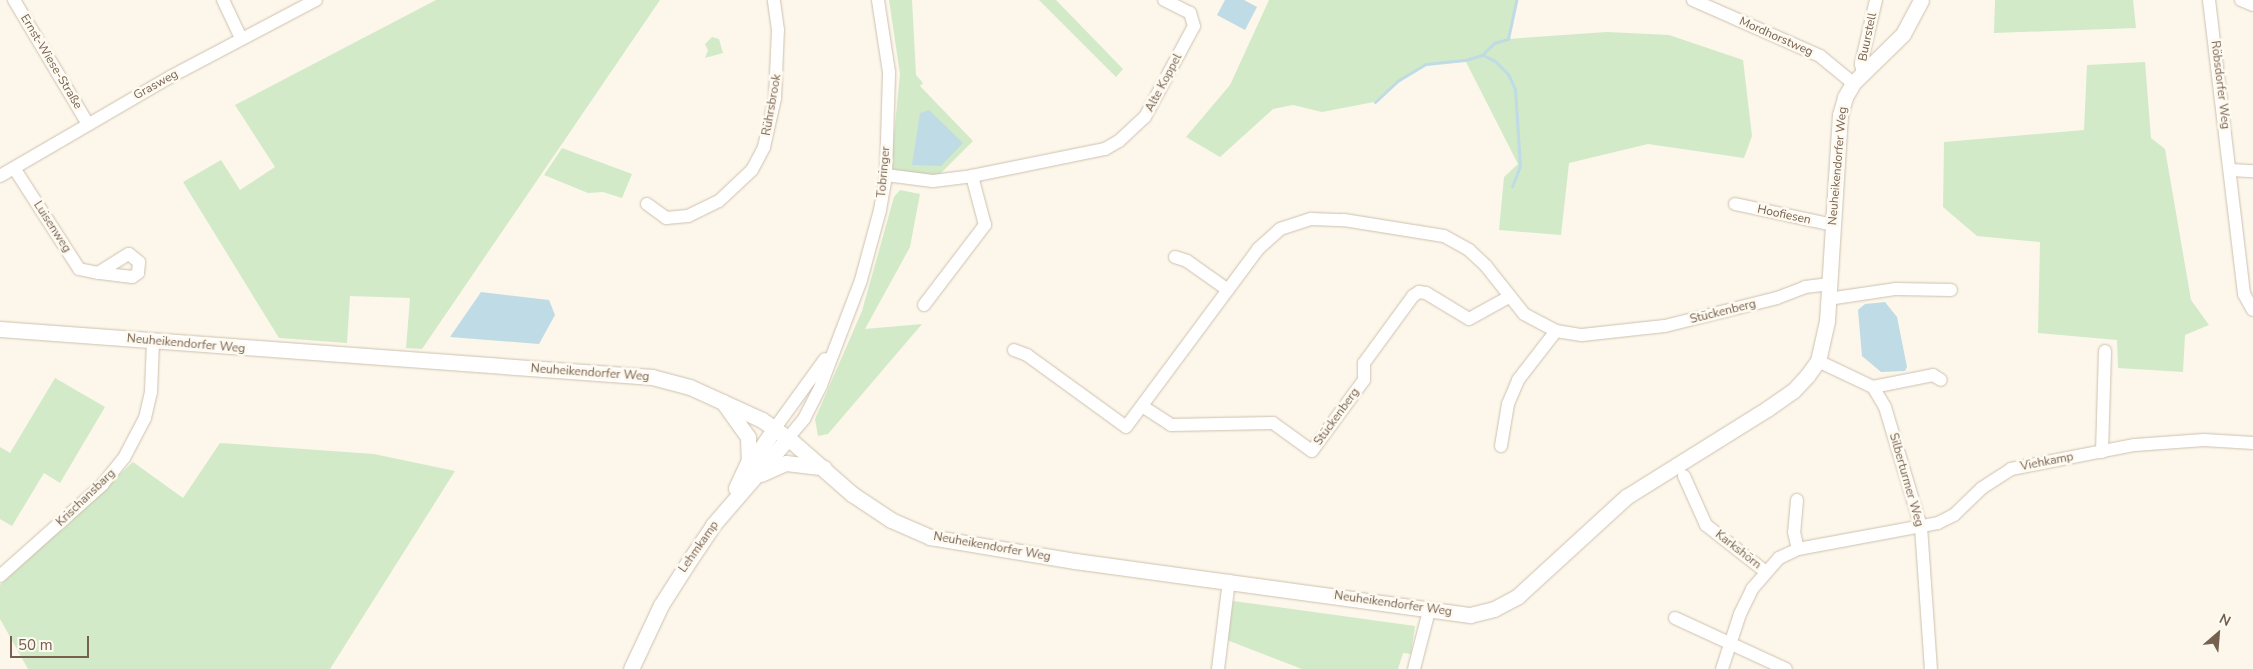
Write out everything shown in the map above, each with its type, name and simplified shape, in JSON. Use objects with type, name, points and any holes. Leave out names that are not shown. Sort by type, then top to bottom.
[{"type":"street","name":"Ernst-Wiese-Straße","points":[[14,0],[88,124]]},
{"type":"street","points":[[223,0],[241,38]]},
{"type":"street","name":"Grasweg","points":[[0,176],[241,38],[316,0]]},
{"type":"street","name":"Rührsbrook","points":[[647,204],[666,218],[697,213],[737,188],[752,170],[764,147],[775,98],[778,30],[774,0]]},
{"type":"street","name":"Tobringer","points":[[788,438],[804,419],[838,338],[870,252],[886,175],[889,72],[878,0]]},
{"type":"street","name":"Alte Koppel","points":[[886,175],[933,181],[972,176],[1105,149],[1145,117],[1194,26],[1190,13],[1164,0]]},
{"type":"street","name":"Mordhorstweg","points":[[1693,0],[1820,56],[1858,78]]},
{"type":"street","name":"Buurstell","points":[[1858,78],[1876,0]]},
{"type":"street","name":"Neuheikendorfer Weg","points":[[0,329],[154,342],[652,377],[721,400],[774,428],[824,468],[852,494],[891,520],[930,537],[984,548],[1470,615],[1494,609],[1518,596],[1626,497],[1793,391],[1818,361],[1823,346],[1840,116],[1844,97],[1858,78],[1903,34],[1921,0]]},
{"type":"street","name":"Röbsdorfer Weg","points":[[2209,0],[2231,170],[2244,294],[2253,310]]},
{"type":"street","points":[[2241,0],[2253,6]]},
{"type":"street","name":"Luisenweg","points":[[14,168],[79,270],[98,273]]},
{"type":"street","points":[[2231,170],[2253,171]]},
{"type":"street","points":[[924,305],[985,225],[972,176]]},
{"type":"street","name":"Hoofiesen","points":[[1735,204],[1832,224]]},
{"type":"street","name":"Stückenberg","points":[[1014,350],[1027,355],[1126,428],[1228,290],[1270,237],[1302,220],[1325,218],[1424,230],[1444,236],[1470,250],[1524,314],[1556,331],[1582,335],[1665,326],[1777,298],[1805,287],[1828,292]]},
{"type":"street","points":[[1175,257],[1187,261],[1228,290]]},
{"type":"street","points":[[1828,292],[1896,289],[1951,290]]},
{"type":"street","name":"Stückenberg","points":[[1142,406],[1171,425],[1272,423],[1312,451],[1364,380],[1364,363],[1413,296],[1419,292],[1426,293],[1469,319],[1509,297]]},
{"type":"street","points":[[1501,446],[1508,404],[1518,380],[1556,331]]},
{"type":"street","name":"Tobringer","points":[[774,428],[838,338]]},
{"type":"street","name":"Krischansbarg","points":[[0,576],[102,485],[124,458],[144,418],[151,392],[154,342]]},
{"type":"street","points":[[2102,452],[2105,351]]},
{"type":"street","points":[[1818,361],[1873,387],[1933,376],[1941,380]]},
{"type":"street","name":"Silberturmer Weg","points":[[1873,387],[1886,406],[1920,527],[1930,669]]},
{"type":"street","points":[[721,400],[748,437],[750,450],[746,479]]},
{"type":"street","points":[[746,479],[774,428]]},
{"type":"street","points":[[746,479],[788,438]]},
{"type":"street","name":"Viehkamp","points":[[1920,527],[1954,515],[1982,488],[2011,469],[2135,445],[2204,440],[2253,443]]},
{"type":"street","points":[[746,479],[780,465],[824,468]]},
{"type":"street","name":"Karkshörn","points":[[1684,476],[1706,525],[1766,572]]},
{"type":"street","name":"Lehmkamp","points":[[631,669],[661,605],[713,525],[746,479]]},
{"type":"street","points":[[1796,500],[1794,532],[1798,549]]},
{"type":"street","name":"Karkshörn","points":[[1722,669],[1730,642],[1752,589],[1779,558],[1798,549],[1920,527]]},
{"type":"street","points":[[1218,669],[1229,582]]},
{"type":"street","points":[[1414,669],[1429,610]]},
{"type":"street","points":[[1675,618],[1786,669]]},
{"type":"green space","points":[[436,0],[660,0],[422,349],[406,348],[410,298],[350,296],[347,343],[279,338],[183,182],[221,160],[240,190],[275,167],[235,105]]},
{"type":"green space","points":[[889,0],[912,0],[916,75],[923,83],[920,86],[973,141],[933,181],[890,176],[900,74]]},
{"type":"green space","points":[[1039,0],[1056,0],[1123,69],[1116,77]]},
{"type":"green space","points":[[1269,0],[1516,0],[1508,39],[1607,32],[1669,35],[1743,60],[1752,136],[1744,158],[1648,144],[1569,163],[1561,235],[1499,230],[1504,177],[1518,164],[1465,60],[1426,64],[1399,80],[1374,102],[1322,112],[1293,105],[1273,109],[1220,157],[1186,137],[1230,85]]},
{"type":"green space","points":[[1995,0],[2133,0],[2136,28],[1994,33]]},
{"type":"green space","points":[[712,37],[719,39],[723,53],[705,58],[708,50],[705,44]]},
{"type":"green space","points":[[2145,62],[2151,138],[2165,149],[2191,300],[2209,325],[2185,335],[2183,372],[2118,368],[2117,340],[2038,333],[2040,242],[1977,236],[1943,207],[1944,142],[2084,130],[2087,65]]},
{"type":"green space","points":[[562,148],[632,174],[622,198],[603,192],[588,193],[544,175]]},
{"type":"green space","points":[[900,190],[920,194],[910,247],[865,329],[922,324],[828,434],[818,436],[815,419],[862,311],[894,197]]},
{"type":"green space","points":[[55,378],[105,407],[60,483],[44,473],[12,526],[0,519],[0,447],[10,453]]},
{"type":"green space","points":[[220,443],[374,454],[455,471],[330,669],[28,669],[0,619],[0,585],[133,462],[183,498]]},
{"type":"green space","points":[[1233,601],[1415,626],[1411,654],[1403,653],[1398,669],[1302,669],[1227,640]]},
{"type":"water","points":[[1225,0],[1244,0],[1257,7],[1245,30],[1217,15]]},
{"type":"water","points":[[929,110],[963,143],[941,166],[912,165],[920,113]]},
{"type":"water","points":[[481,292],[549,300],[555,315],[539,344],[450,337]]},
{"type":"water","points":[[1885,302],[1897,317],[1907,367],[1905,371],[1881,372],[1862,356],[1858,310],[1865,304]]},
{"type":"waterway","points":[[1375,102],[1399,80],[1426,64],[1465,60],[1482,55],[1494,43],[1508,39],[1516,0]]},
{"type":"waterway","points":[[1483,55],[1495,61],[1508,74],[1515,89],[1520,166],[1512,187]]}]
